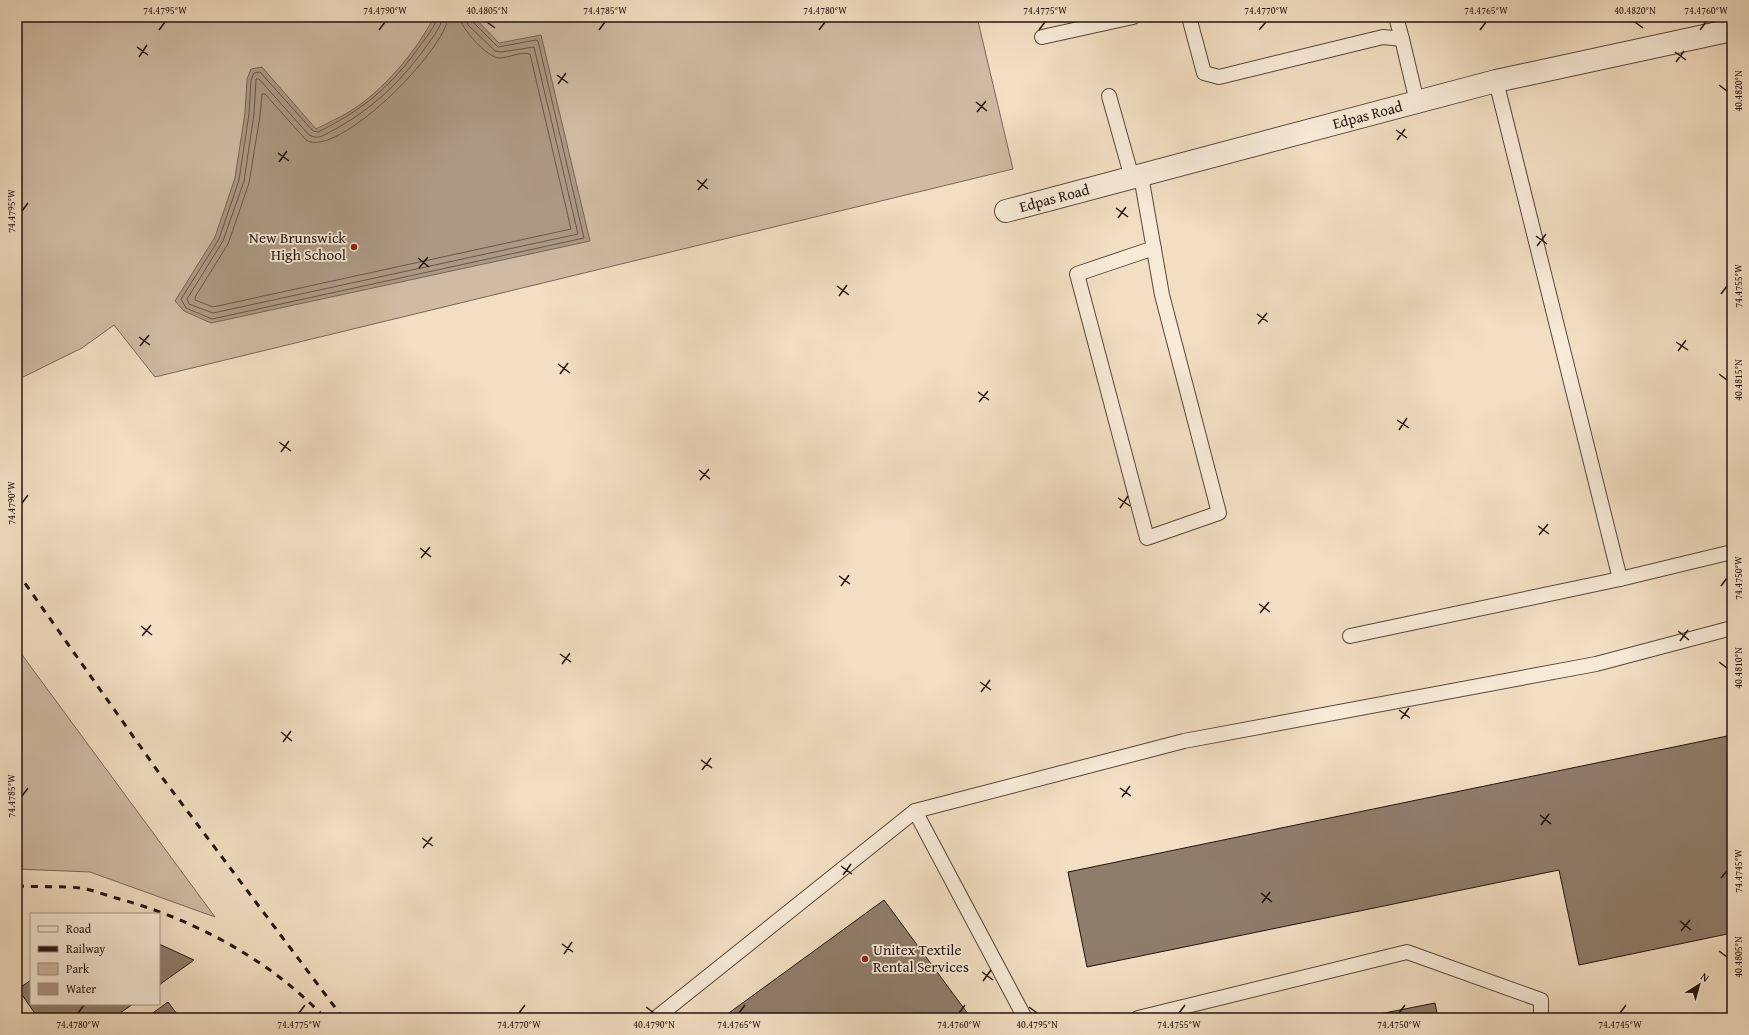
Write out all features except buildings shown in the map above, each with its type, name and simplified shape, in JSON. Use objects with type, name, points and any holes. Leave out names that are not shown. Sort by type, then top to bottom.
[{"type":"street","name":"Edpas Road","points":[[1006,211],[1496,81],[1732,30]]},
{"type":"lane","points":[[1042,37],[1133,17]]},
{"type":"lane","points":[[1190,17],[1204,73],[1219,77],[1383,37],[1402,40]]},
{"type":"lane","points":[[1396,17],[1417,102]]},
{"type":"lane","points":[[1496,81],[1620,579]]},
{"type":"lane","points":[[1109,96],[1137,177],[1154,248],[1162,295],[1219,513],[1147,538],[1078,274],[1154,248]]},
{"type":"lane","points":[[1350,636],[1620,579],[1732,552]]},
{"type":"lane","points":[[656,1018],[915,811],[1184,741],[1596,664],[1732,628]]},
{"type":"lane","points":[[915,811],[1025,1018]]},
{"type":"lane","points":[[1138,1018],[1407,952],[1541,1000],[1541,1018]]},
{"type":"green space","name":"New Brunswick High School","points":[[17,17],[977,17],[1013,169],[155,377],[114,325],[82,348],[17,380]]},
{"type":"green space","points":[[17,648],[215,917],[90,872],[17,869]]},
{"type":"water","points":[[434,17],[474,17],[499,43],[541,35],[590,241],[211,323],[184,311],[175,301],[215,237],[235,178],[245,113],[247,79],[251,69],[262,67],[316,129],[349,112],[386,82],[398,70],[418,44]]},
{"type":"railway","points":[[17,572],[164,780],[343,1018]]},
{"type":"railway","points":[[17,886],[81,888],[174,917],[229,944],[255,960],[303,997],[325,1018]]},
{"type":"place","name":"New Brunswick High School","points":[[354,247]]},
{"type":"place","name":"Unitex Textile Rental Services","points":[[865,959]]}]
